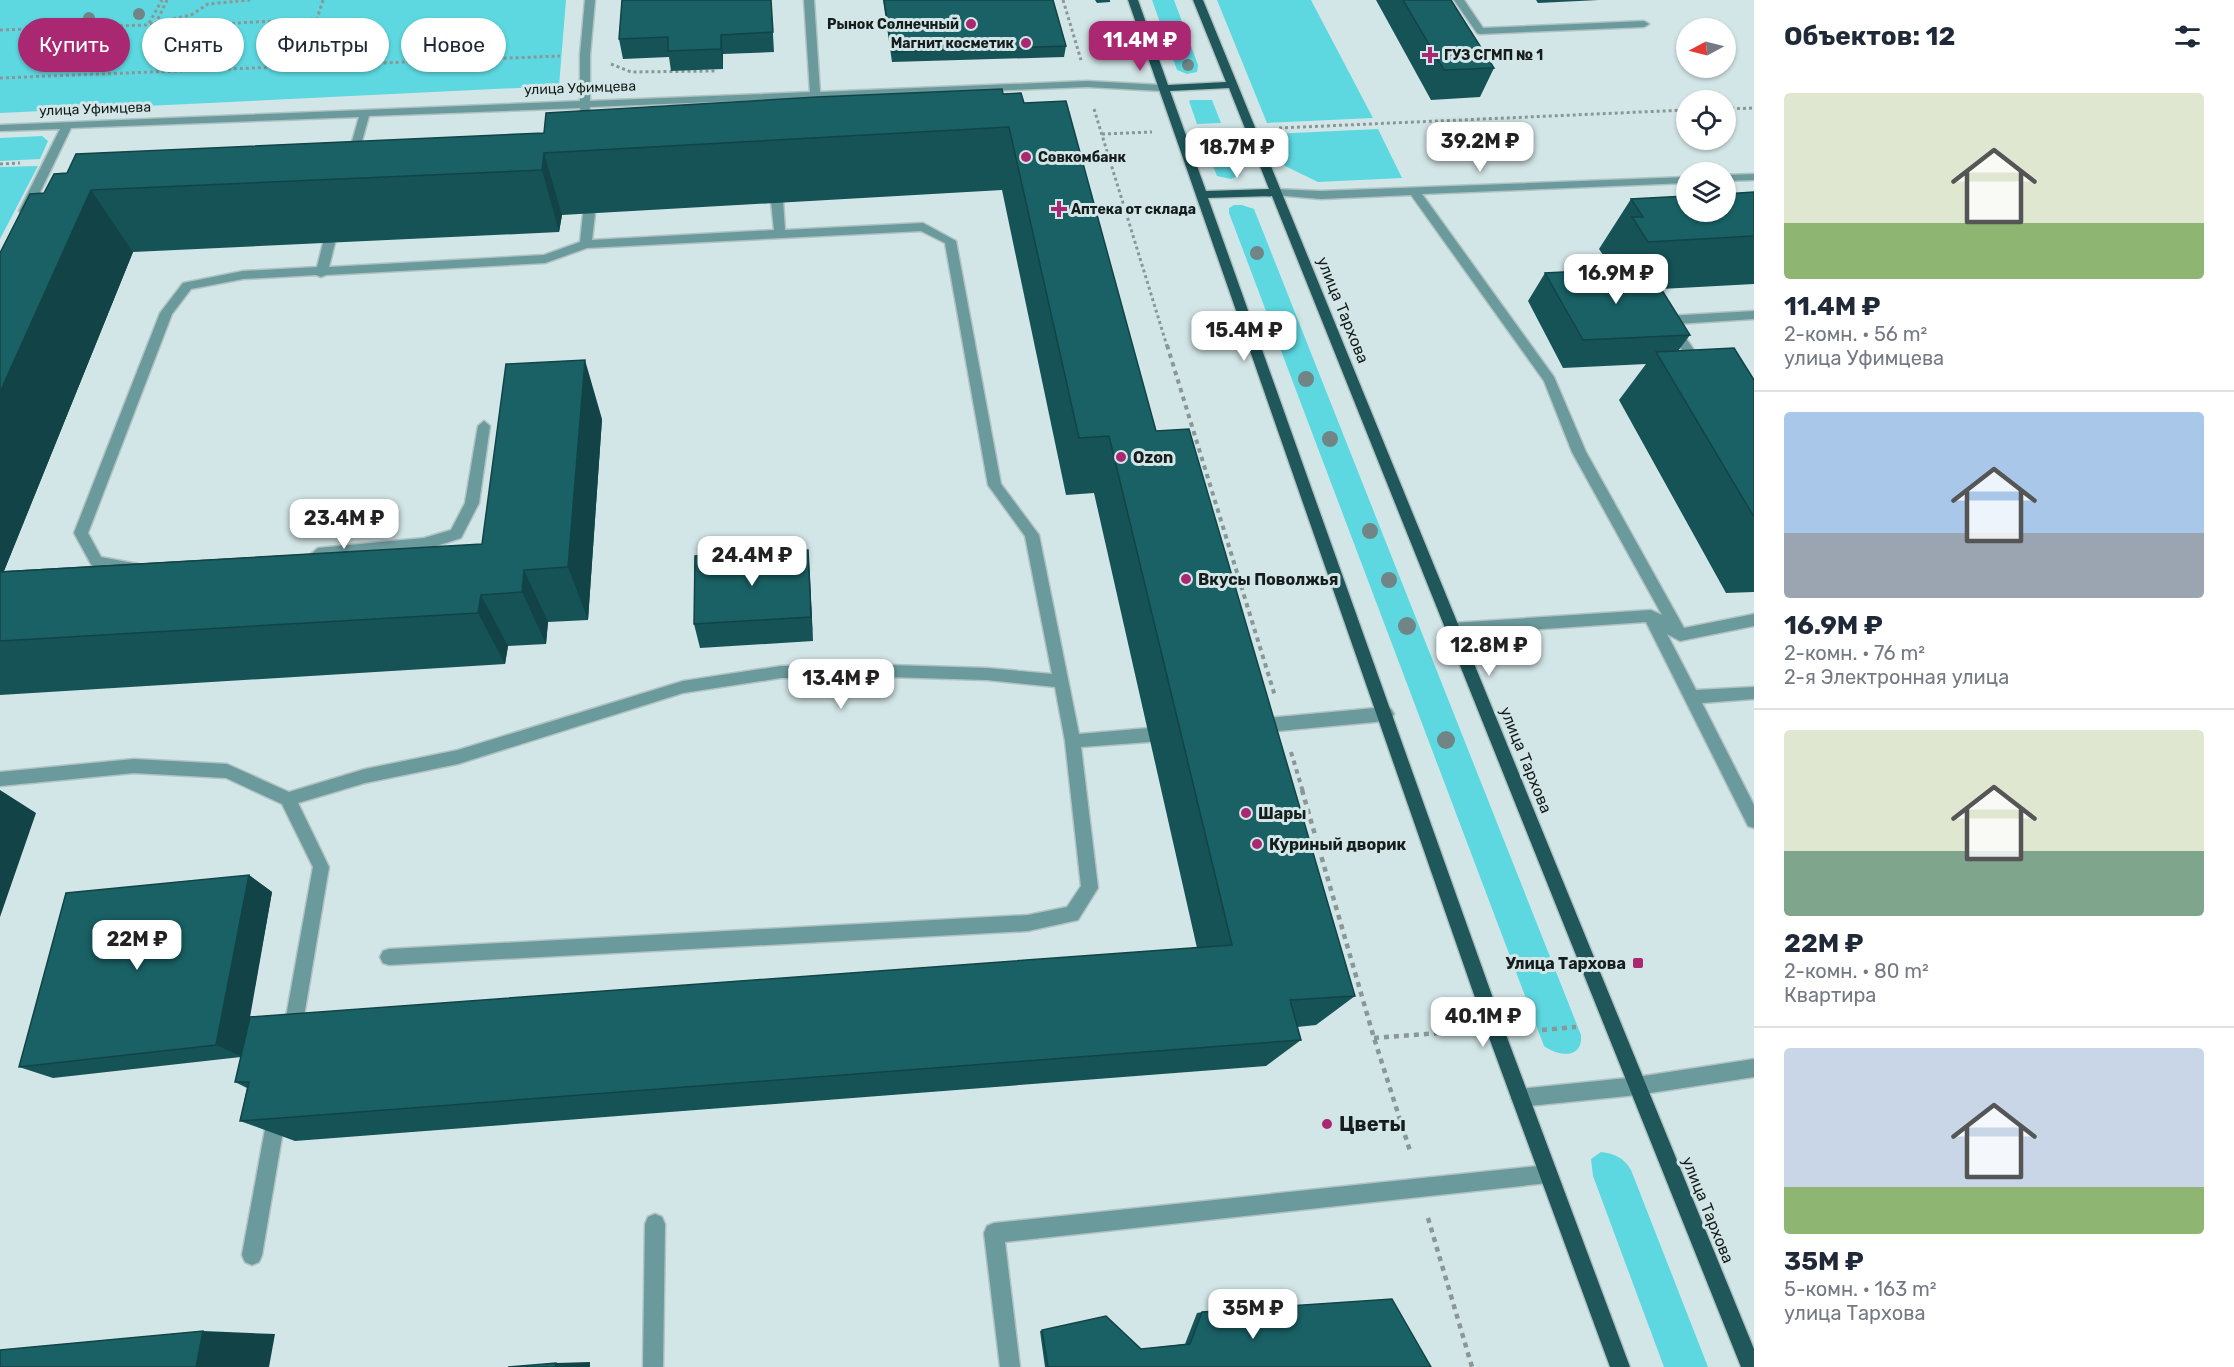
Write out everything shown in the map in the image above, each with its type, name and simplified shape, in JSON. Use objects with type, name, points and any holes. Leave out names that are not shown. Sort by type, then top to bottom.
[{"type":"main road","points":[[1133,0],[1162,88],[1386,714],[1520,1098],[1620,1367]]},
{"type":"main road","name":"улица Тархова","points":[[1198,0],[1751,1367]]},
{"type":"main road","points":[[1162,88],[1232,85]]},
{"type":"main road","points":[[1200,195],[1274,192]]},
{"type":"street","points":[[587,127],[584,103],[585,55],[590,0]]},
{"type":"street","points":[[809,0],[815,94]]},
{"type":"street","points":[[1459,0],[1480,31],[1644,24]]},
{"type":"street","name":"улица Уфимцева","points":[[0,128],[584,103],[771,101],[815,94],[1087,84],[1162,88]]},
{"type":"street","points":[[348,175],[365,113]]},
{"type":"street","points":[[20,221],[67,125]]},
{"type":"street","points":[[1736,178],[1754,177]]},
{"type":"street","points":[[1274,192],[1321,195],[1676,180]]},
{"type":"street","points":[[1413,190],[1550,380],[1580,452],[1680,635]]},
{"type":"street","points":[[777,201],[780,234]]},
{"type":"street","points":[[586,244],[589,213]]},
{"type":"street","points":[[146,570],[97,562],[81,533],[166,313],[187,286],[243,275],[321,273],[545,260],[586,244],[923,227],[950,241],[995,485],[1032,535],[1073,741],[1090,888],[1072,914],[1028,923],[389,957]]},
{"type":"street","points":[[321,273],[328,243]]},
{"type":"street","points":[[1705,374],[1667,320],[1754,315]]},
{"type":"street","points":[[308,555],[424,544],[456,534],[472,503],[484,426]]},
{"type":"street","points":[[1651,616],[1694,697],[1754,820]]},
{"type":"street","points":[[1452,629],[1651,616],[1680,635],[1754,620]]},
{"type":"street","points":[[288,799],[365,776],[458,758],[683,687],[781,672],[976,674],[1062,681]]},
{"type":"street","points":[[1694,697],[1754,693]]},
{"type":"street","points":[[1235,728],[1386,714]]},
{"type":"street","points":[[1073,741],[1149,735]]},
{"type":"street","points":[[0,779],[134,766],[227,771],[288,799],[321,867],[288,1055]]},
{"type":"street","points":[[1520,1098],[1637,1086],[1754,1068]]},
{"type":"street","points":[[252,1255],[282,1091]]},
{"type":"street","points":[[1010,1367],[994,1233],[1408,1187],[1548,1174]]},
{"type":"street","points":[[653,1367],[656,1224]]},
{"type":"path","points":[[152,18],[162,0]]},
{"type":"path","points":[[158,18],[167,0]]},
{"type":"path","points":[[176,18],[191,15],[208,4],[250,0]]},
{"type":"path","points":[[244,23],[317,19],[323,0]]},
{"type":"path","points":[[1063,0],[1082,66]]},
{"type":"path","points":[[0,30],[142,24]]},
{"type":"path","points":[[0,78],[585,55]]},
{"type":"path","points":[[1093,104],[1278,705]]},
{"type":"path","points":[[1736,109],[1754,108]]},
{"type":"path","points":[[1272,128],[1676,110]]},
{"type":"path","points":[[1200,130],[1226,130]]},
{"type":"path","points":[[1102,134],[1152,132]]},
{"type":"path","points":[[1290,748],[1374,1038],[1411,1154]]},
{"type":"path","points":[[1542,1030],[1575,1027]]},
{"type":"path","points":[[1374,1038],[1452,1032]]},
{"type":"path","points":[[1426,1213],[1472,1367]]},
{"type":"shaded area","points":[[0,0],[566,0],[559,86],[0,113]]},
{"type":"shaded area","points":[[1152,0],[1174,0],[1198,65],[1197,72],[1187,74],[1177,70]]},
{"type":"shaded area","points":[[1217,0],[1311,0],[1373,118],[1267,123]]},
{"type":"shaded area","points":[[1212,100],[1221,123],[1197,124],[1189,101]]},
{"type":"shaded area","points":[[1378,129],[1402,178],[1318,182],[1285,166],[1272,134]]},
{"type":"shaded area","points":[[1225,134],[1240,175],[1231,179],[1217,176],[1201,135]]},
{"type":"shaded area","points":[[42,136],[48,141],[40,159],[0,161],[0,138]]},
{"type":"shaded area","points":[[38,166],[0,239],[0,167]]},
{"type":"shaded area","points":[[1234,205],[1254,209],[1581,1035],[1578,1048],[1569,1054],[1556,1052],[1544,1046],[1229,213],[1229,208]]},
{"type":"shaded area","points":[[1601,1152],[1618,1157],[1631,1170],[1708,1367],[1664,1367],[1593,1176],[1591,1159]]},
{"type":"building","points":[[622,0],[771,0],[773,32],[721,35],[721,49],[668,51],[668,37],[619,39]]},
{"type":"building","name":"Рынок Солнечный","points":[[884,0],[1053,0],[1066,46],[892,52]]},
{"type":"building","points":[[1403,0],[1451,0],[1494,68],[1444,70]]},
{"type":"building","points":[[1002,89],[1003,94],[1021,93],[1024,103],[1066,101],[1156,431],[1189,429],[1355,996],[1290,1000],[1301,1040],[240,1121],[249,1082],[235,1082],[250,1017],[1232,945],[1109,436],[1079,438],[1009,127],[544,153],[542,170],[91,190],[0,392],[0,253],[30,194],[44,193],[54,174],[67,173],[76,154],[544,133],[546,113]]},
{"type":"building","points":[[1754,192],[1754,236],[1648,242],[1632,217],[1643,217],[1631,199],[1676,197],[1676,222],[1736,222],[1736,193]]},
{"type":"building","points":[[1622,269],[1624,272],[1650,271],[1690,335],[1583,340],[1545,273]]},
{"type":"building","points":[[1734,348],[1754,380],[1754,517],[1656,352]]},
{"type":"building","points":[[585,360],[568,567],[524,570],[522,592],[481,595],[478,613],[0,641],[0,572],[482,544],[506,364]]},
{"type":"building","points":[[808,550],[811,617],[694,624],[695,556]]},
{"type":"building","points":[[249,875],[216,1045],[19,1067],[66,893]]},
{"type":"building","points":[[1392,1299],[1431,1367],[1048,1367],[1042,1330],[1106,1316],[1141,1349],[1190,1344],[1202,1312]]},
{"type":"building","points":[[203,1331],[196,1367],[0,1367],[0,1350]]},
{"type":"building","points":[[556,1363],[555,1367],[508,1367]]},
{"type":"place","name":"Рынок Солнечный","points":[[971,24]]},
{"type":"place","name":"Магнит косметик","points":[[1026,43]]},
{"type":"place","name":"ГУЗ СГМП № 1","points":[[1430,55]]},
{"type":"place","name":"Совкомбанк","points":[[1026,157]]},
{"type":"place","name":"Аптека от склада","points":[[1059,209]]},
{"type":"place","name":"Ozon","points":[[1121,457]]},
{"type":"place","name":"Вкусы Поволжья","points":[[1186,579]]},
{"type":"place","name":"Шары","points":[[1246,813]]},
{"type":"place","name":"Куриный дворик","points":[[1257,844]]},
{"type":"place","name":"Улица Тархова","points":[[1638,963]]},
{"type":"place","name":"Цветы","points":[[1327,1124]]}]
